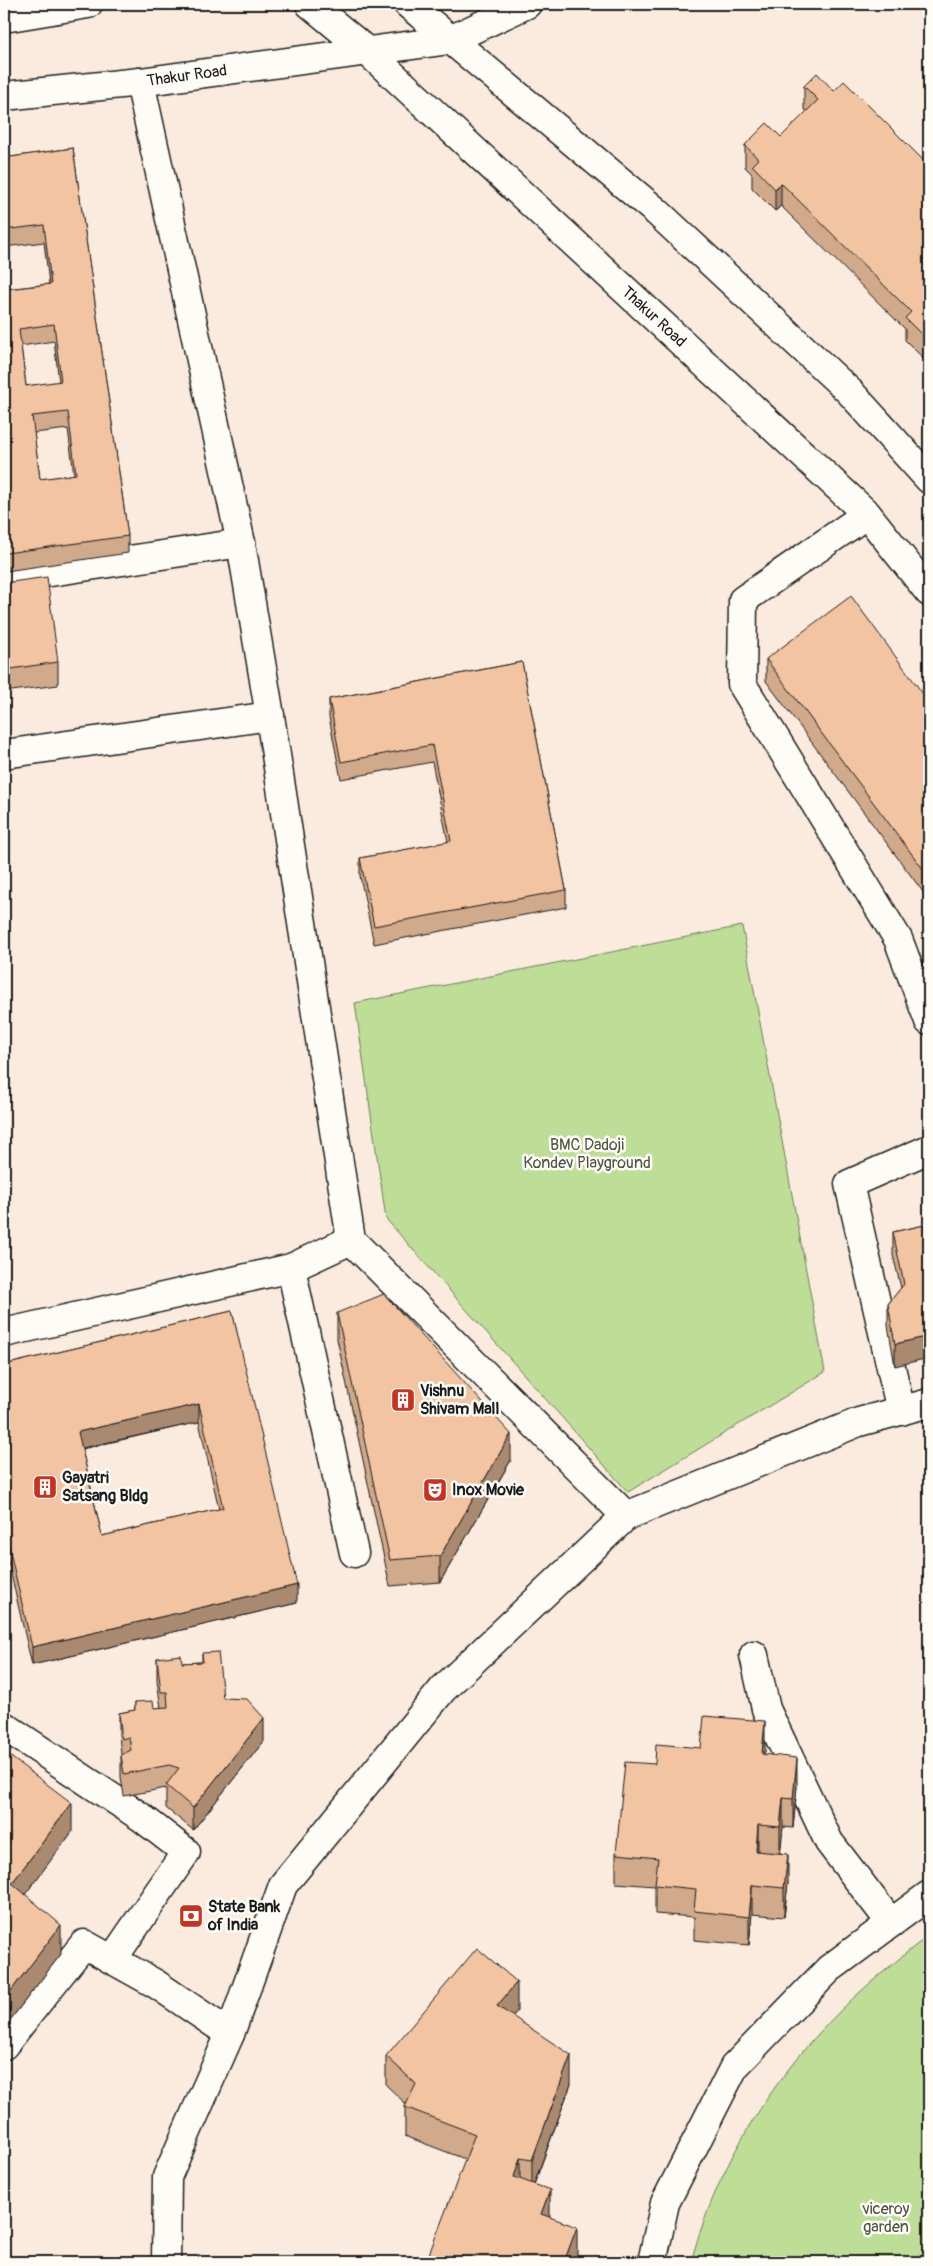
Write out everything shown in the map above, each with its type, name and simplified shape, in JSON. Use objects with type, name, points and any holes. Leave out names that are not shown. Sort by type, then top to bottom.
[{"type":"street","points":[[4,18],[88,4]]},
{"type":"street","name":"Thakur Road","points":[[310,4],[368,52],[867,514],[929,592]]},
{"type":"street","points":[[408,4],[657,212],[850,392],[929,479]]},
{"type":"street","points":[[368,52],[450,40],[526,4],[534,4]]},
{"type":"street","name":"Thakur Road","points":[[4,96],[140,82],[368,52]]},
{"type":"street","points":[[140,82],[241,543],[270,716],[351,1240],[626,1516]]},
{"type":"street","points":[[867,514],[744,600],[742,684],[898,939],[929,1021]]},
{"type":"street","points":[[4,579],[241,543]]},
{"type":"street","points":[[4,754],[270,716]]},
{"type":"street","points":[[901,1411],[848,1184],[929,1149]]},
{"type":"street","points":[[4,1333],[291,1268],[351,1240]]},
{"type":"street","points":[[291,1268],[354,1553]]},
{"type":"street","points":[[166,2262],[167,2177],[230,2034],[284,1884],[443,1689],[626,1516],[859,1422],[929,1403]]},
{"type":"street","points":[[754,1655],[766,1708],[829,1842],[891,1923]]},
{"type":"street","points":[[4,1726],[141,1817],[186,1852],[112,1960]]},
{"type":"street","points":[[652,2262],[665,2203],[734,2067],[829,1969],[929,1895]]},
{"type":"street","points":[[4,2045],[84,1944],[156,1984],[230,2034]]},
{"type":"green space","name":"BMC Dadoji Kondev Playground","points":[[742,926],[825,1372],[628,1492],[386,1219],[355,1003]]},
{"type":"green space","name":"viceroy garden","points":[[929,1936],[929,2262],[691,2262],[705,2219],[722,2178],[742,2138],[766,2100],[822,2030],[853,1998],[902,1956]]},
{"type":"building","points":[[817,73],[834,91],[844,81],[929,166],[929,342],[905,318],[911,312],[781,183],[775,189],[752,165],[758,159],[745,145],[767,123],[781,137],[818,100],[804,86]]},
{"type":"building","points":[[73,148],[128,536],[6,553],[4,539],[4,260],[7,289],[51,284],[44,225],[4,230],[4,158]],"holes":[[[54,324],[61,381],[26,386],[19,329]],[[68,412],[76,474],[40,479],[32,416]]]},
{"type":"building","points":[[47,577],[58,662],[4,670],[4,583]]},
{"type":"building","points":[[851,596],[929,702],[929,877],[766,659]]},
{"type":"building","points":[[522,662],[566,890],[374,926],[360,858],[451,841],[432,745],[341,762],[329,699]]},
{"type":"building","points":[[929,1224],[929,1336],[895,1344],[888,1304],[904,1284],[893,1232]]},
{"type":"building","name":"Vishnu Shivam Mall","points":[[384,1294],[511,1434],[440,1556],[390,1560],[337,1313]]},
{"type":"building","name":"Gayatri Satsang Bldg","points":[[232,1311],[297,1585],[32,1647],[4,1526],[4,1365]],"holes":[[[199,1404],[223,1508],[102,1536],[78,1432]]]},
{"type":"building","points":[[218,1652],[223,1698],[247,1699],[264,1718],[193,1808],[166,1785],[179,1768],[169,1765],[124,1774],[121,1755],[131,1750],[129,1737],[122,1739],[119,1713],[135,1710],[135,1702],[153,1701],[154,1708],[168,1707],[167,1692],[161,1692],[157,1658],[181,1655],[182,1663],[203,1662],[202,1653]]},
{"type":"building","points":[[704,1716],[765,1721],[762,1754],[797,1758],[793,1799],[783,1798],[780,1827],[758,1825],[756,1851],[788,1854],[784,1888],[752,1885],[749,1917],[694,1911],[696,1889],[655,1885],[658,1858],[616,1854],[625,1762],[655,1764],[656,1744],[701,1748]]},
{"type":"building","points":[[4,1752],[72,1803],[12,1883],[61,1925],[7,1996],[4,1994]]},
{"type":"building","points":[[477,1948],[517,1982],[497,2006],[571,2055],[532,2160],[520,2158],[514,2177],[550,2190],[541,2214],[577,2227],[564,2262],[426,2262],[475,2134],[405,2107],[416,2084],[386,2056]]},
{"type":"place","name":"Vishnu Shivam Mall","points":[[403,1400]]},
{"type":"place","name":"Gayatri Satsang Bldg","points":[[45,1487]]},
{"type":"place","name":"Inox Movie","points":[[435,1490]]},
{"type":"place","name":"State Bank of India","points":[[191,1916]]}]
